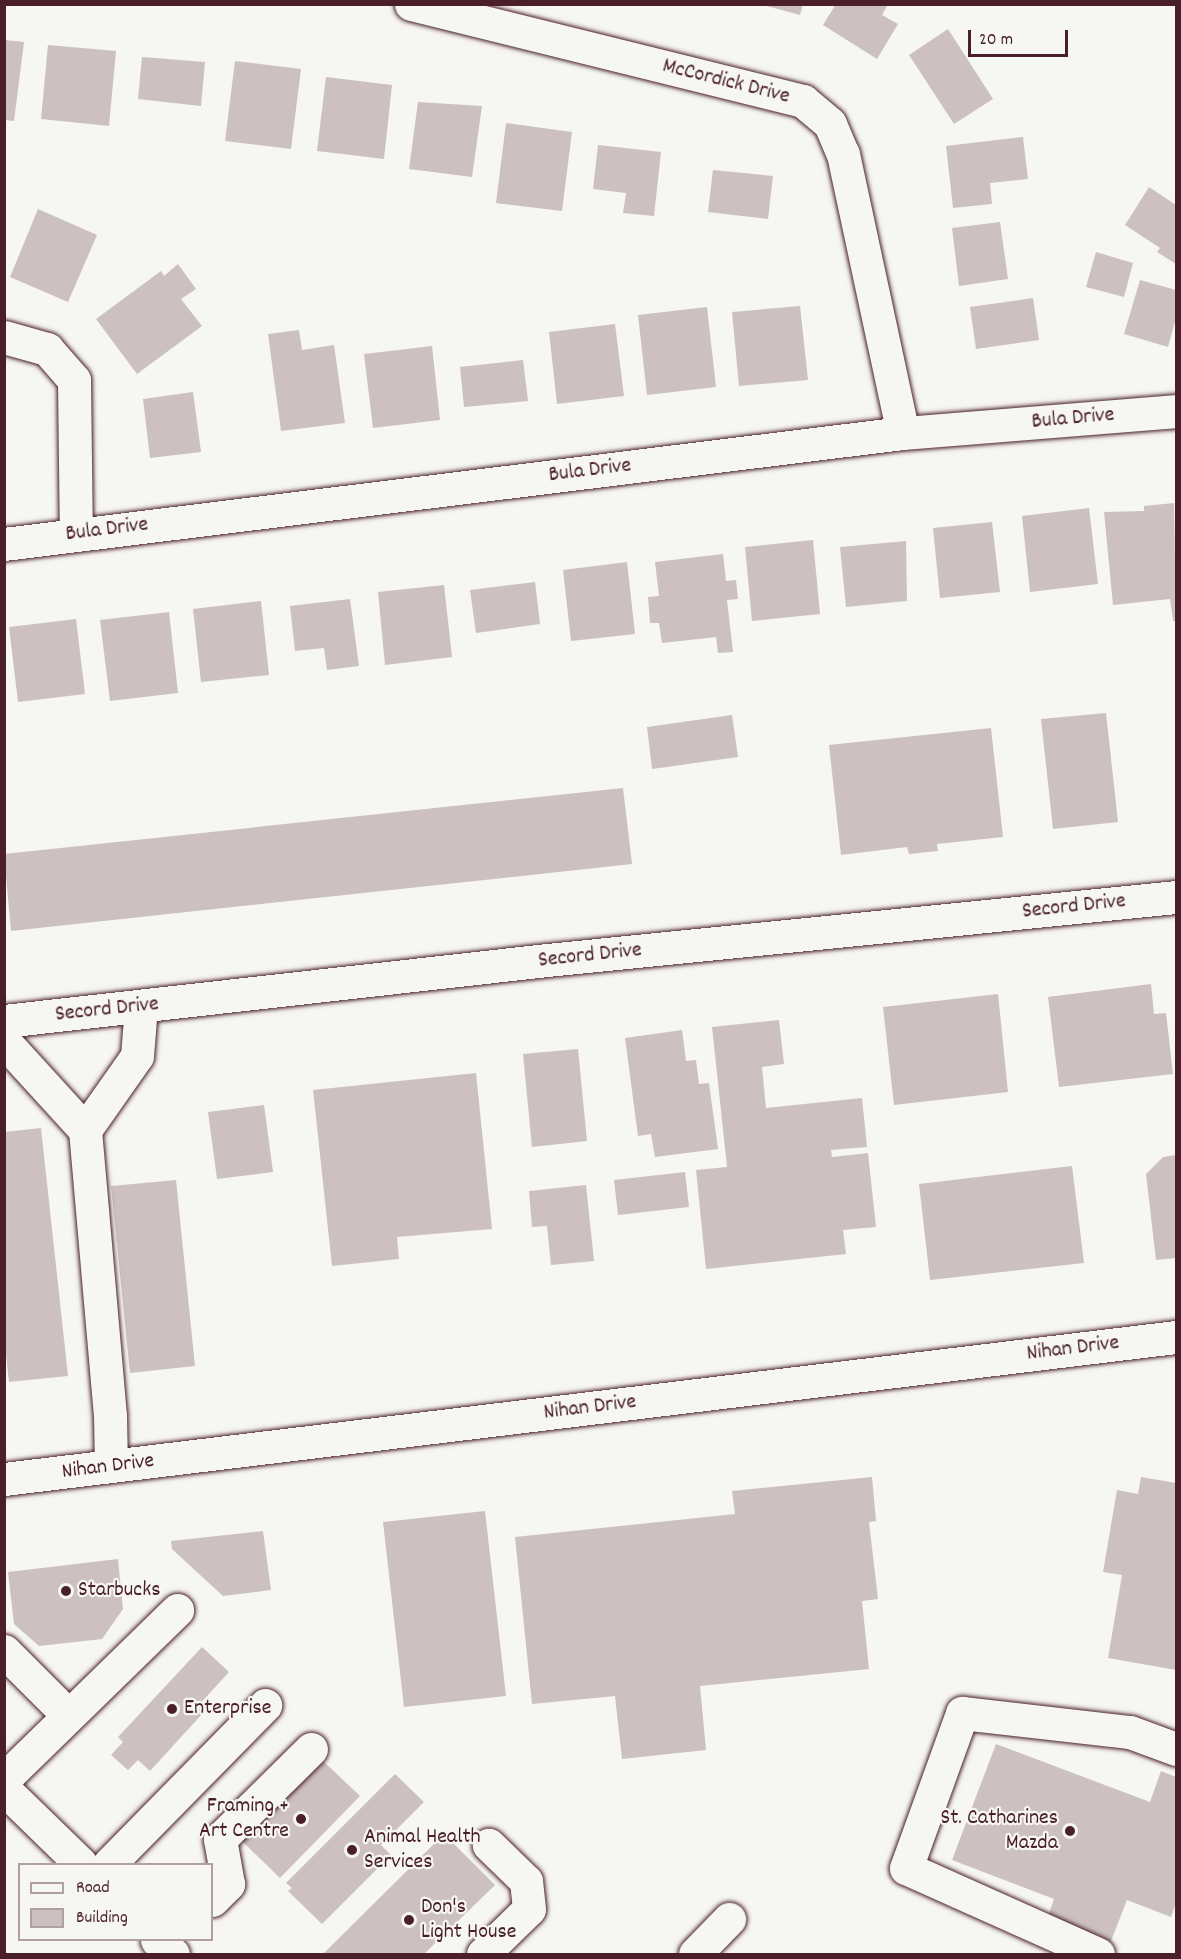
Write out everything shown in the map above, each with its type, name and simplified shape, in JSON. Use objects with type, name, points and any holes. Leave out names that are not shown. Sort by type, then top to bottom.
[{"type":"street","name":"McCordick Drive","points":[[411,4],[803,101],[830,124],[843,154],[903,433]]},
{"type":"street","points":[[4,337],[47,349],[74,380],[76,534]]},
{"type":"street","name":"Bula Drive","points":[[4,544],[903,433],[1176,411]]},
{"type":"street","name":"Secord Drive","points":[[4,1021],[1176,897]]},
{"type":"street","points":[[85,1130],[137,1056],[141,1006]]},
{"type":"street","points":[[4,1041],[85,1130],[110,1415],[111,1466]]},
{"type":"street","name":"Nihan Drive","points":[[4,1479],[1176,1337]]},
{"type":"street","points":[[4,1779],[177,1610]]},
{"type":"street","points":[[4,1651],[68,1715]]},
{"type":"street","points":[[110,1863],[265,1705]]},
{"type":"street","points":[[1098,1954],[906,1868],[962,1713],[1130,1732],[1176,1749]]},
{"type":"street","points":[[213,1899],[228,1884],[220,1839],[311,1749]]},
{"type":"street","points":[[4,1789],[80,1863]]},
{"type":"street","points":[[483,1954],[529,1909],[526,1881],[489,1845]]},
{"type":"street","points":[[695,1954],[729,1919]]},
{"type":"building","points":[[759,4],[803,4],[800,15]]},
{"type":"building","points":[[836,4],[888,4],[882,15],[898,24],[877,59],[823,25]]},
{"type":"building","points":[[948,29],[993,99],[954,124],[909,55]]},
{"type":"building","points":[[5,40],[24,42],[14,121],[5,120]]},
{"type":"building","points":[[48,45],[116,51],[109,126],[41,119]]},
{"type":"building","points":[[142,57],[205,62],[201,106],[138,99]]},
{"type":"building","points":[[235,61],[301,69],[291,149],[225,141]]},
{"type":"building","points":[[326,77],[392,85],[384,159],[317,151]]},
{"type":"building","points":[[418,102],[482,106],[472,177],[409,169]]},
{"type":"building","points":[[506,123],[572,132],[562,211],[496,203]]},
{"type":"building","points":[[1023,137],[1028,179],[990,183],[992,204],[953,208],[946,146]]},
{"type":"building","points":[[598,145],[661,152],[654,216],[623,213],[626,193],[593,189]]},
{"type":"building","points":[[713,170],[773,176],[768,219],[708,212]]},
{"type":"building","points":[[1149,187],[1176,205],[1176,264],[1157,252],[1160,248],[1125,225]]},
{"type":"building","points":[[38,209],[97,235],[68,302],[10,277]]},
{"type":"building","points":[[1000,222],[1008,279],[959,286],[952,228]]},
{"type":"building","points":[[1096,252],[1133,263],[1124,297],[1086,287]]},
{"type":"building","points":[[178,264],[196,289],[181,299],[202,326],[137,374],[96,319],[161,271],[164,276]]},
{"type":"building","points":[[1140,280],[1176,290],[1176,318],[1168,347],[1124,334]]},
{"type":"building","points":[[1033,298],[1039,340],[976,349],[970,307]]},
{"type":"building","points":[[800,306],[808,380],[739,386],[732,312]]},
{"type":"building","points":[[707,307],[716,387],[647,395],[638,315]]},
{"type":"building","points":[[615,324],[624,396],[557,404],[549,332]]},
{"type":"building","points":[[299,330],[302,350],[334,345],[345,423],[281,431],[268,334]]},
{"type":"building","points":[[432,346],[440,420],[373,428],[364,354]]},
{"type":"building","points":[[523,360],[528,401],[464,407],[460,367]]},
{"type":"building","points":[[193,392],[201,452],[150,458],[143,399]]},
{"type":"building","points":[[1174,503],[1176,621],[1173,621],[1170,599],[1113,605],[1104,512],[1144,511],[1144,506]]},
{"type":"building","points":[[1089,508],[1098,584],[1030,592],[1022,516]]},
{"type":"building","points":[[992,522],[1000,592],[940,598],[933,528]]},
{"type":"building","points":[[813,540],[820,614],[752,621],[745,547]]},
{"type":"building","points":[[906,541],[907,601],[846,607],[840,547]]},
{"type":"building","points":[[723,554],[726,581],[736,580],[738,599],[727,600],[733,652],[718,653],[716,637],[662,643],[659,623],[650,623],[648,597],[659,596],[655,562]]},
{"type":"building","points":[[627,562],[635,634],[571,641],[563,570]]},
{"type":"building","points":[[535,582],[540,624],[476,633],[470,590]]},
{"type":"building","points":[[444,585],[452,657],[385,665],[378,592]]},
{"type":"building","points":[[350,599],[359,666],[327,670],[324,648],[295,651],[290,606]]},
{"type":"building","points":[[261,601],[269,675],[201,682],[193,609]]},
{"type":"building","points":[[169,612],[178,693],[110,701],[100,620]]},
{"type":"building","points":[[76,619],[85,694],[18,702],[9,627]]},
{"type":"building","points":[[1106,713],[1118,822],[1053,829],[1041,719]]},
{"type":"building","points":[[732,715],[738,757],[652,769],[647,727]]},
{"type":"building","points":[[991,728],[1003,837],[937,844],[938,851],[909,854],[907,847],[841,855],[829,745]]},
{"type":"building","points":[[623,788],[632,864],[11,931],[4,854]]},
{"type":"building","points":[[1151,984],[1154,1014],[1166,1013],[1173,1074],[1059,1087],[1048,997]]},
{"type":"building","points":[[998,994],[1008,1092],[894,1105],[883,1007]]},
{"type":"building","points":[[779,1020],[784,1064],[762,1067],[766,1108],[862,1098],[867,1147],[831,1150],[832,1157],[868,1153],[876,1227],[843,1230],[846,1254],[706,1269],[696,1170],[727,1167],[712,1027]]},
{"type":"building","points":[[682,1030],[686,1061],[696,1060],[699,1084],[709,1083],[718,1149],[655,1157],[651,1134],[638,1136],[625,1038]]},
{"type":"building","points":[[578,1049],[587,1141],[532,1147],[523,1054]]},
{"type":"building","points":[[476,1073],[492,1229],[397,1237],[399,1259],[332,1266],[313,1090]]},
{"type":"building","points":[[264,1105],[273,1172],[217,1179],[208,1112]]},
{"type":"building","points":[[41,1128],[68,1376],[9,1382],[4,1336],[4,1132]]},
{"type":"building","points":[[1176,1155],[1176,1258],[1156,1260],[1146,1174],[1163,1157]]},
{"type":"building","points":[[1072,1166],[1084,1263],[930,1280],[919,1184]]},
{"type":"building","points":[[685,1172],[689,1207],[618,1215],[614,1180]]},
{"type":"building","points":[[176,1180],[195,1366],[130,1373],[111,1186]]},
{"type":"building","points":[[586,1185],[594,1261],[551,1265],[547,1226],[532,1227],[529,1191]]},
{"type":"building","points":[[872,1477],[876,1521],[869,1522],[878,1599],[862,1601],[869,1669],[700,1686],[706,1750],[622,1759],[615,1696],[532,1704],[515,1537],[735,1514],[732,1491]]},
{"type":"building","points":[[1141,1477],[1176,1483],[1176,1670],[1108,1658],[1122,1575],[1103,1572],[1117,1490],[1138,1494]]},
{"type":"building","points":[[485,1511],[506,1696],[404,1707],[383,1522]]},
{"type":"building","points":[[263,1531],[271,1590],[223,1596],[172,1549],[171,1541]]},
{"type":"building","name":"Starbucks","points":[[118,1559],[123,1609],[102,1639],[39,1646],[14,1624],[8,1572]]},
{"type":"building","name":"Enterprise","points":[[202,1647],[229,1672],[198,1706],[204,1712],[150,1771],[138,1760],[128,1770],[111,1755],[123,1742],[118,1737]]},
{"type":"building","name":"St. Catharines Mazda","points":[[996,1744],[1150,1802],[1161,1771],[1176,1777],[1176,1903],[1171,1917],[1127,1900],[1109,1946],[1046,1922],[1054,1899],[952,1860]]},
{"type":"building","name":"Framing + Art Centre","points":[[322,1760],[360,1796],[280,1878],[242,1841]]},
{"type":"building","name":"Animal Health Services","points":[[395,1774],[424,1802],[381,1845],[391,1855],[322,1924],[288,1891],[292,1888],[286,1883]]},
{"type":"building","name":"Don's Light House","points":[[444,1834],[495,1885],[424,1954],[323,1954]]},
{"type":"place","name":"Starbucks","points":[[66,1591]]},
{"type":"place","name":"Enterprise","points":[[172,1709]]},
{"type":"place","name":"Framing + Art Centre","points":[[301,1819]]},
{"type":"place","name":"St. Catharines Mazda","points":[[1070,1831]]},
{"type":"place","name":"Animal Health Services","points":[[352,1850]]},
{"type":"place","name":"Don's Light House","points":[[409,1920]]}]
